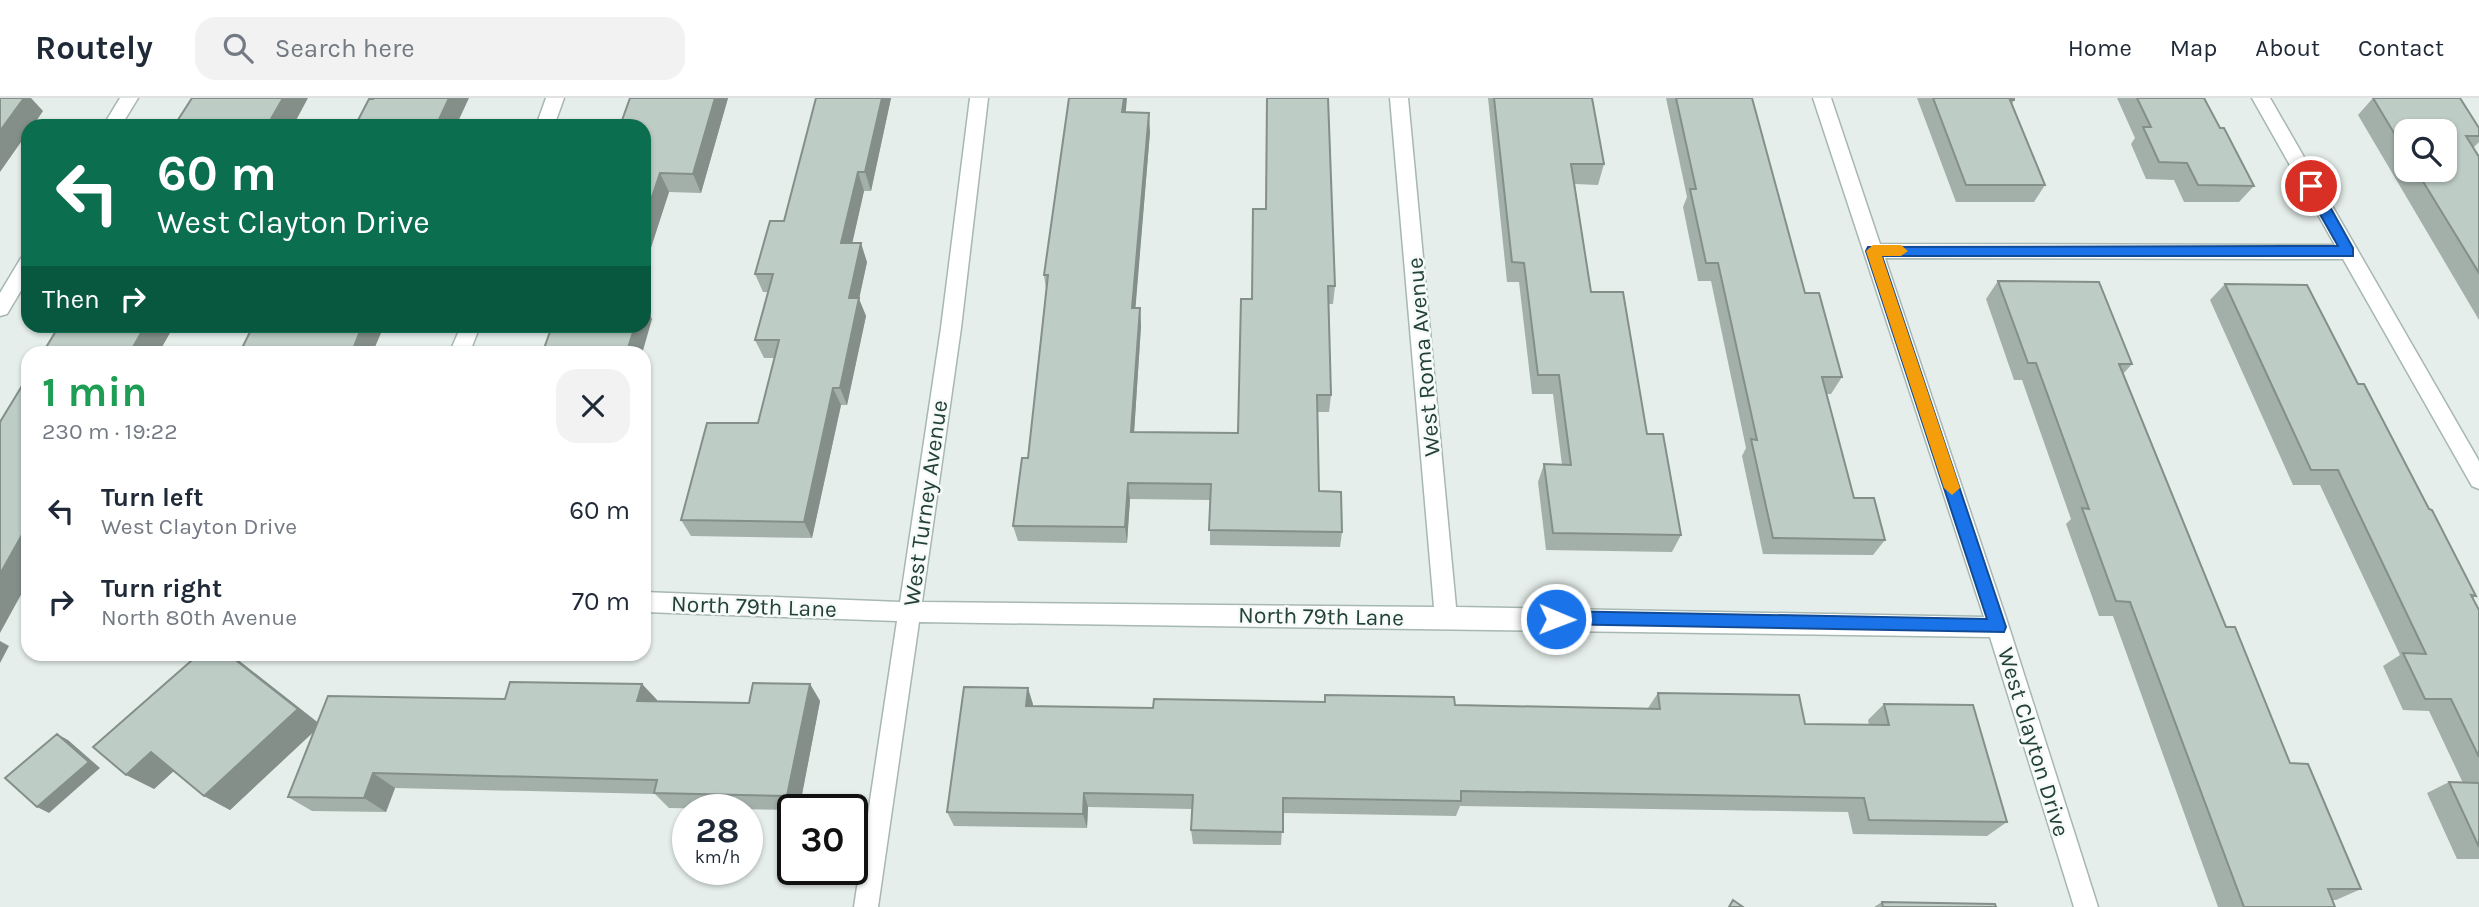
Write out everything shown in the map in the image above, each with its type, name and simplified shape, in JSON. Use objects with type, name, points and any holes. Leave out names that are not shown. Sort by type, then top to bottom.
[{"type":"street","points":[[116,119],[130,98]]},
{"type":"street","points":[[548,119],[555,98]]},
{"type":"street","name":"West Turney Avenue","points":[[866,907],[951,328],[979,98]]},
{"type":"street","name":"West Roma Avenue","points":[[1399,98],[1446,617]]},
{"type":"street","name":"West Clayton Drive","points":[[1822,98],[1998,627],[2086,907]]},
{"type":"street","points":[[2261,98],[2479,480]]},
{"type":"street","points":[[1873,251],[2348,252]]},
{"type":"street","points":[[0,309],[21,275]]},
{"type":"street","name":"North 79th Lane","points":[[651,602],[909,612],[1446,617],[1998,627]]},
{"type":"building","points":[[0,98],[24,98],[0,131]]},
{"type":"building","points":[[192,98],[283,98],[271,119],[178,119]]},
{"type":"building","points":[[449,98],[439,119],[359,119],[369,99]]},
{"type":"building","points":[[630,98],[715,98],[693,174],[660,173],[651,200],[651,119],[622,119]]},
{"type":"building","points":[[816,98],[882,98],[865,172],[858,172],[841,243],[861,243],[849,298],[859,298],[840,388],[833,388],[804,522],[681,520],[707,423],[758,423],[779,340],[755,340],[773,274],[755,274],[770,221],[784,221]]},
{"type":"building","points":[[1069,98],[1124,98],[1122,112],[1149,113],[1132,308],[1140,308],[1131,432],[1238,433],[1241,299],[1252,299],[1253,209],[1266,209],[1267,98],[1328,98],[1335,286],[1328,286],[1331,395],[1317,395],[1319,491],[1341,492],[1342,532],[1209,530],[1211,484],[1128,483],[1125,527],[1013,526],[1022,458],[1028,458],[1048,275],[1044,275]]},
{"type":"building","points":[[1494,98],[1592,98],[1604,164],[1571,164],[1591,292],[1623,292],[1647,434],[1663,434],[1681,535],[1553,533],[1544,464],[1571,465],[1559,375],[1538,375],[1524,263],[1512,262]]},
{"type":"building","points":[[1676,98],[1752,98],[1805,293],[1819,293],[1842,377],[1822,377],[1854,498],[1874,498],[1885,540],[1773,538],[1751,439],[1757,440],[1718,263],[1706,263],[1690,189],[1696,189]]},
{"type":"building","points":[[1933,98],[2014,98],[2010,100],[2045,185],[1966,185]]},
{"type":"building","points":[[2137,98],[2204,98],[2220,128],[2224,128],[2254,186],[2198,185],[2187,163],[2159,162],[2143,127],[2151,127]]},
{"type":"building","points":[[2373,98],[2460,98],[2479,128],[2479,136],[2466,136],[2479,157],[2479,273],[2423,182],[2457,182],[2457,119],[2394,119],[2394,133]]},
{"type":"building","points":[[1998,281],[2099,282],[2132,364],[2119,364],[2226,627],[2235,627],[2290,763],[2308,764],[2361,889],[2328,889],[2335,907],[2244,907],[2130,602],[2116,601],[2082,508],[2089,509],[2036,363],[2028,363]]},
{"type":"building","points":[[2225,284],[2307,285],[2358,384],[2364,384],[2429,509],[2432,510],[2476,596],[2471,595],[2479,610],[2479,757],[2451,699],[2425,699],[2403,653],[2426,654],[2338,470],[2311,470]]},
{"type":"building","points":[[55,333],[141,333],[134,346],[47,346]]},
{"type":"building","points":[[250,333],[359,333],[354,346],[243,346]]},
{"type":"building","points":[[550,333],[633,333],[629,346],[545,346]]},
{"type":"building","points":[[21,388],[21,536],[0,574],[0,422]]},
{"type":"building","points":[[191,661],[237,661],[298,709],[204,796],[151,752],[126,775],[93,747]]},
{"type":"building","points":[[510,682],[642,684],[637,701],[749,703],[753,683],[810,684],[787,794],[654,793],[657,780],[373,773],[364,798],[288,797],[328,696],[505,699]]},
{"type":"building","points":[[964,687],[1028,688],[1026,706],[1153,708],[1154,699],[1325,702],[1325,695],[1454,697],[1455,705],[1660,709],[1658,693],[1799,695],[1805,724],[1889,725],[1884,704],[1973,705],[2007,822],[1869,820],[1864,798],[1461,791],[1461,801],[1283,798],[1283,832],[1191,830],[1193,795],[1084,793],[1083,814],[947,812]]},
{"type":"building","points":[[57,734],[89,762],[37,807],[5,778]]},
{"type":"building","points":[[2449,782],[2479,783],[2479,847]]},
{"type":"building","points":[[1733,900],[1743,907],[1729,907]]},
{"type":"building","points":[[1882,902],[1995,904],[1996,907],[1883,907]]},
{"type":"slow traffic","points":[[1901,251],[1873,251],[1952,488]]},
{"type":"route","points":[[1556,619],[1998,627],[1873,251],[2348,252],[2311,186]]}]
